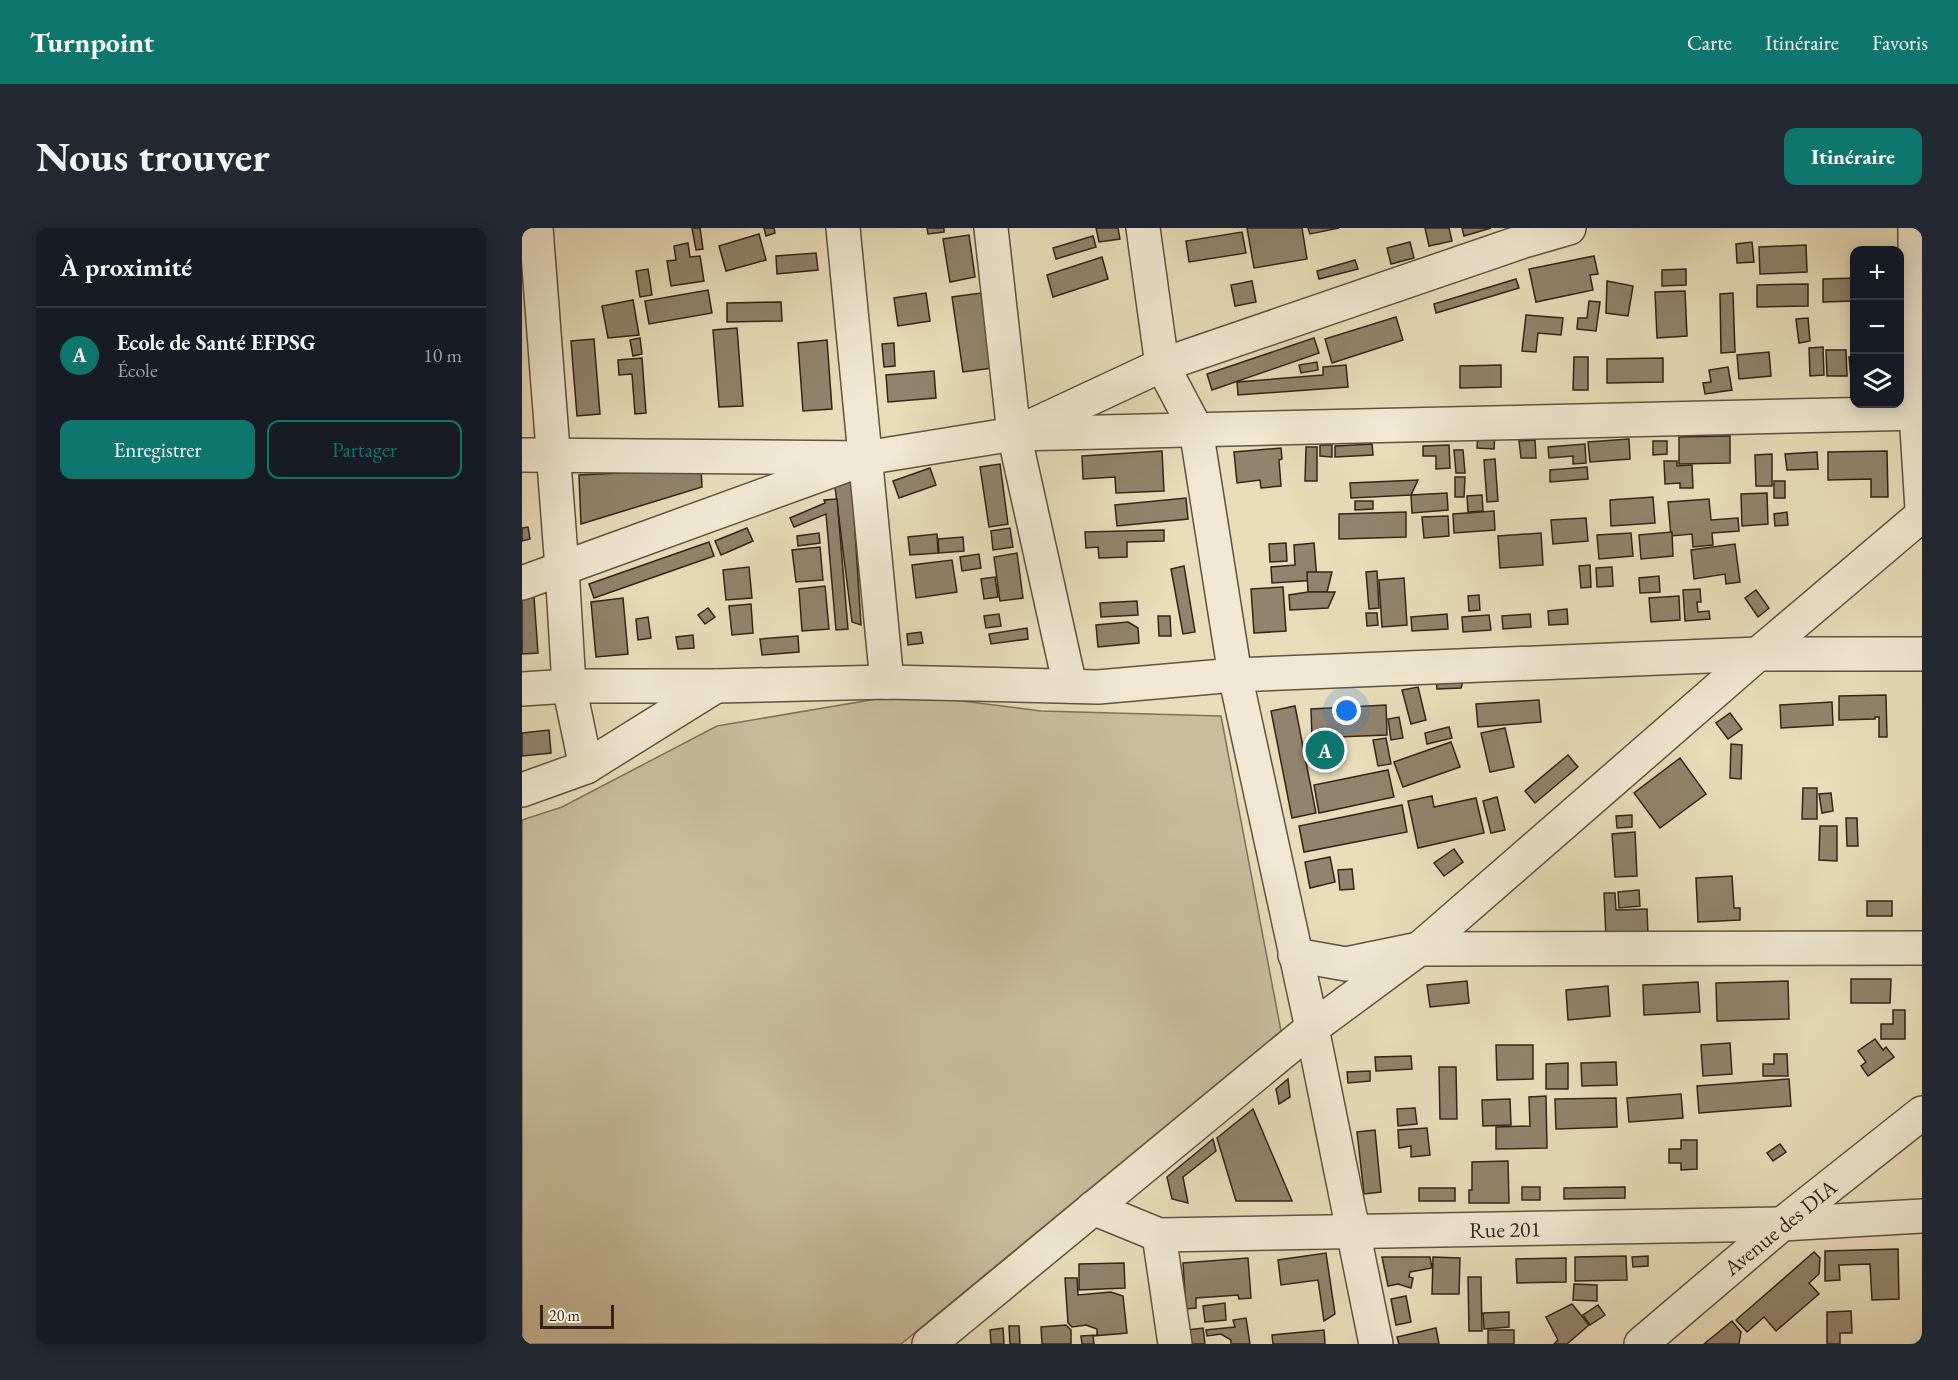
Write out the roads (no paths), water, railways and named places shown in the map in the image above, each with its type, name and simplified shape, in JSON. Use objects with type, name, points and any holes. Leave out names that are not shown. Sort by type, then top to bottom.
[{"type":"street","points":[[536,228],[569,686],[586,767]]},
{"type":"street","points":[[843,228],[887,682]]},
{"type":"street","points":[[992,228],[1014,434],[1070,686]]},
{"type":"street","points":[[1143,228],[1162,365],[1196,429],[1235,675],[1312,1028],[1376,1344]]},
{"type":"street","points":[[1014,434],[1162,365],[1524,234],[1569,228]]},
{"type":"street","points":[[1915,228],[1922,508]]},
{"type":"street","points":[[522,455],[865,458],[1014,434],[1919,413]]},
{"type":"street","points":[[522,583],[865,458]]},
{"type":"street","points":[[929,1344],[1312,1028],[1419,949],[1758,654],[1922,515]]},
{"type":"street","points":[[522,690],[569,686],[716,686],[887,682],[1098,687],[1235,675],[1758,654],[1922,654]]},
{"type":"street","points":[[522,790],[586,767],[716,686]]},
{"type":"street","points":[[1295,955],[1346,964],[1419,949],[1922,948]]},
{"type":"street","name":"Avenue des DIA","points":[[1641,1344],[1782,1224],[1922,1113]]},
{"type":"street","name":"Rue 201","points":[[1093,1208],[1159,1235],[1782,1224],[1922,1216]]},
{"type":"street","points":[[1159,1235],[1175,1344]]},
{"type":"place","name":"Ecole de Santé EFPSG","points":[[1325,750]]}]
